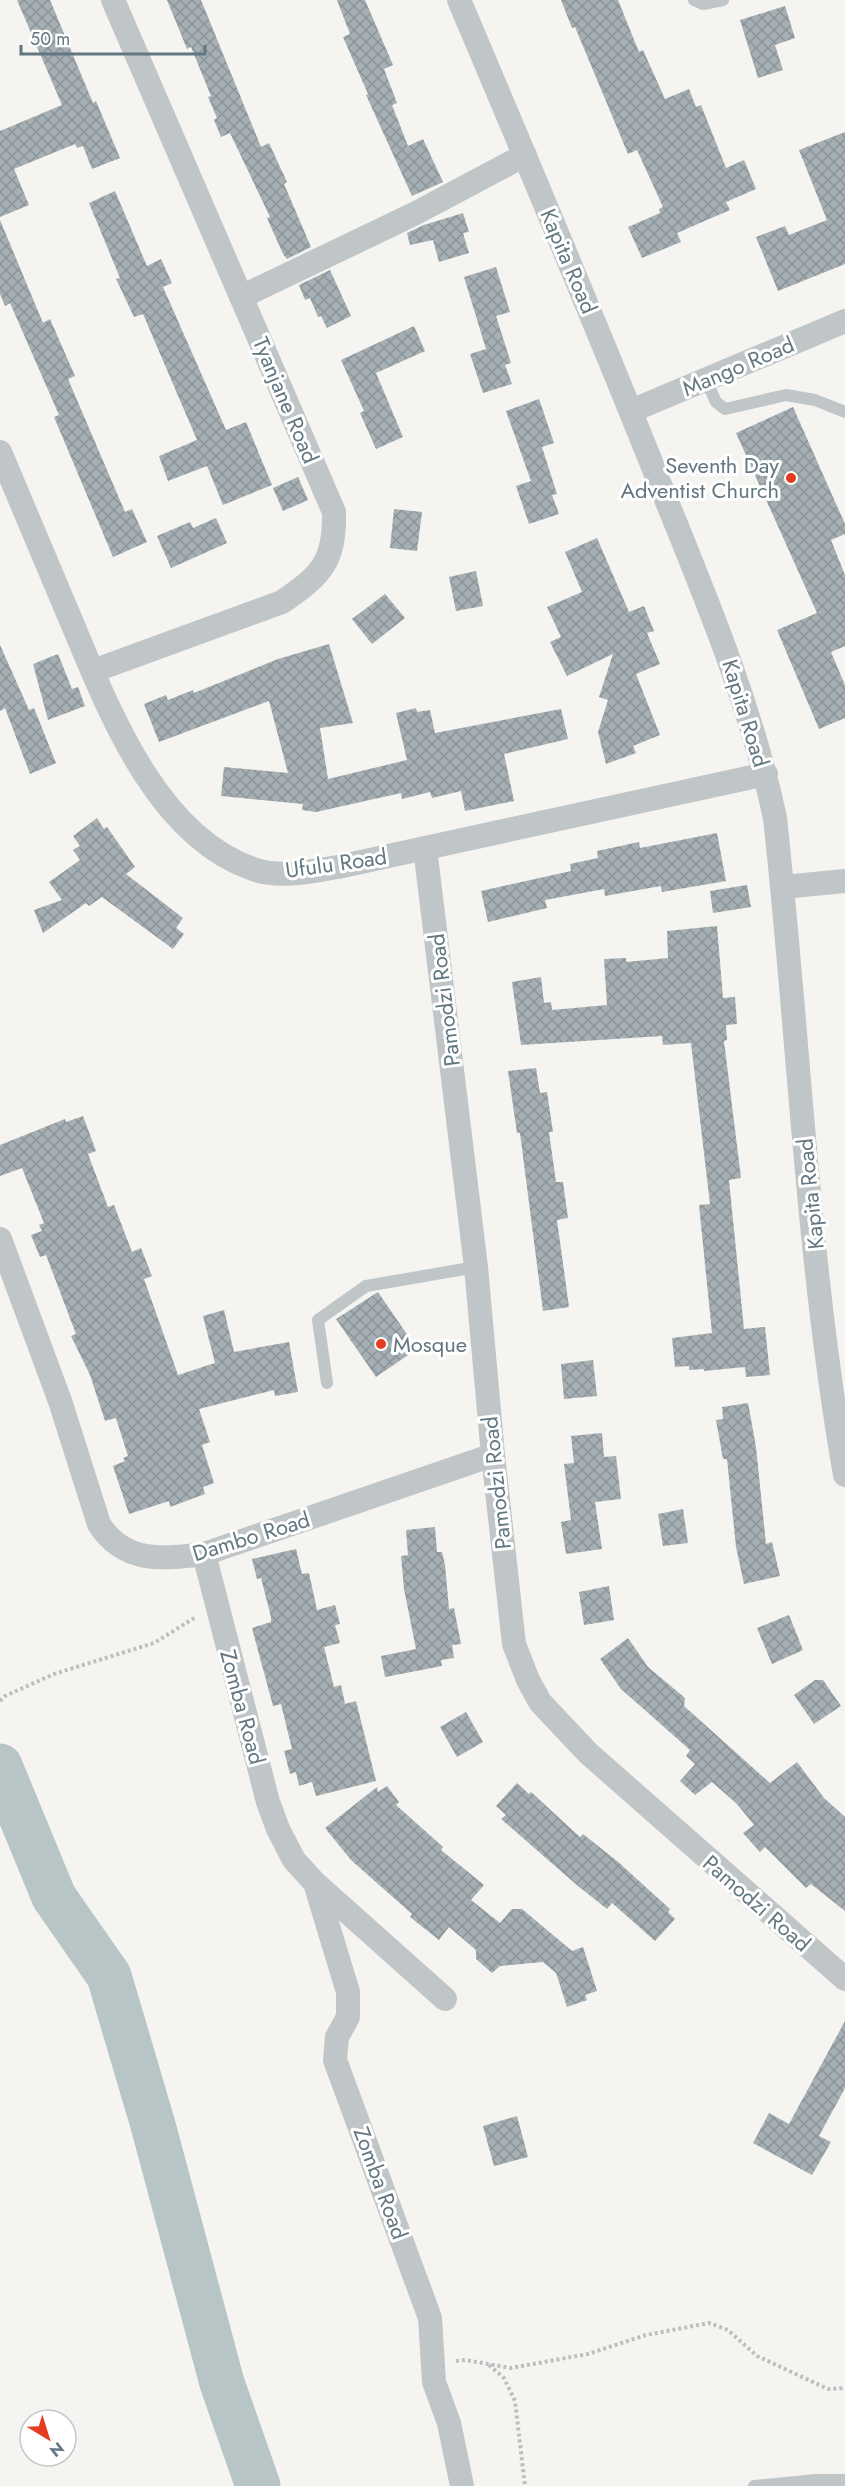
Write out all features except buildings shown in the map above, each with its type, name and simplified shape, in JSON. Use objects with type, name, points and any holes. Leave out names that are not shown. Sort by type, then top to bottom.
[{"type":"street","name":"Tyanjane Road","points":[[93,671],[282,602],[304,588],[323,568],[335,542],[334,512],[112,0]]},
{"type":"street","name":"Kapita Road","points":[[459,0],[631,411],[724,644],[766,774],[775,818],[783,887],[804,1147],[834,1410],[845,1474]]},
{"type":"street","points":[[242,297],[414,214],[525,155]]},
{"type":"street","name":"Mango Road","points":[[631,411],[845,321]]},
{"type":"street","name":"Ufulu Road","points":[[0,452],[93,671],[129,747],[148,779],[193,831],[221,854],[255,870],[294,873],[339,867],[766,774]]},
{"type":"street","name":"Pamodzi Road","points":[[425,848],[476,1267],[492,1455],[514,1644],[528,1680],[540,1702],[588,1753],[845,1979]]},
{"type":"street","points":[[783,887],[845,881]]},
{"type":"street","name":"Dambo Road","points":[[0,1239],[60,1401],[99,1524],[108,1539],[125,1550],[146,1557],[169,1558],[204,1554],[492,1455]]},
{"type":"street","name":"Zomba Road","points":[[204,1554],[268,1802],[294,1860],[315,1883],[445,1999]]},
{"type":"street","name":"Zomba Road","points":[[315,1883],[348,1992],[348,2018],[337,2037],[335,2060],[430,2318],[434,2382],[449,2423],[462,2486]]},
{"type":"lane","points":[[694,0],[703,4],[723,0]]},
{"type":"lane","points":[[705,380],[716,402],[725,409],[786,395],[815,400],[845,412]]},
{"type":"lane","points":[[327,1383],[318,1320],[366,1286],[476,1267]]},
{"type":"lane","points":[[754,2486],[816,2480],[845,2480]]},
{"type":"path","points":[[0,1701],[5,1696],[54,1674],[154,1643],[216,1605]]},
{"type":"path","points":[[432,2357],[447,2362],[465,2360],[511,2368],[588,2354],[646,2335],[709,2323],[728,2330],[757,2356],[828,2389],[845,2388]]},
{"type":"path","points":[[489,2364],[504,2378],[515,2401],[525,2486]]},
{"type":"waterway","points":[[0,1766],[54,1897],[109,1976],[153,2125],[222,2383],[258,2486]]},
{"type":"place","name":"Seventh Day Adventist Church","points":[[791,478]]},
{"type":"place","name":"Mosque","points":[[381,1344]]}]
